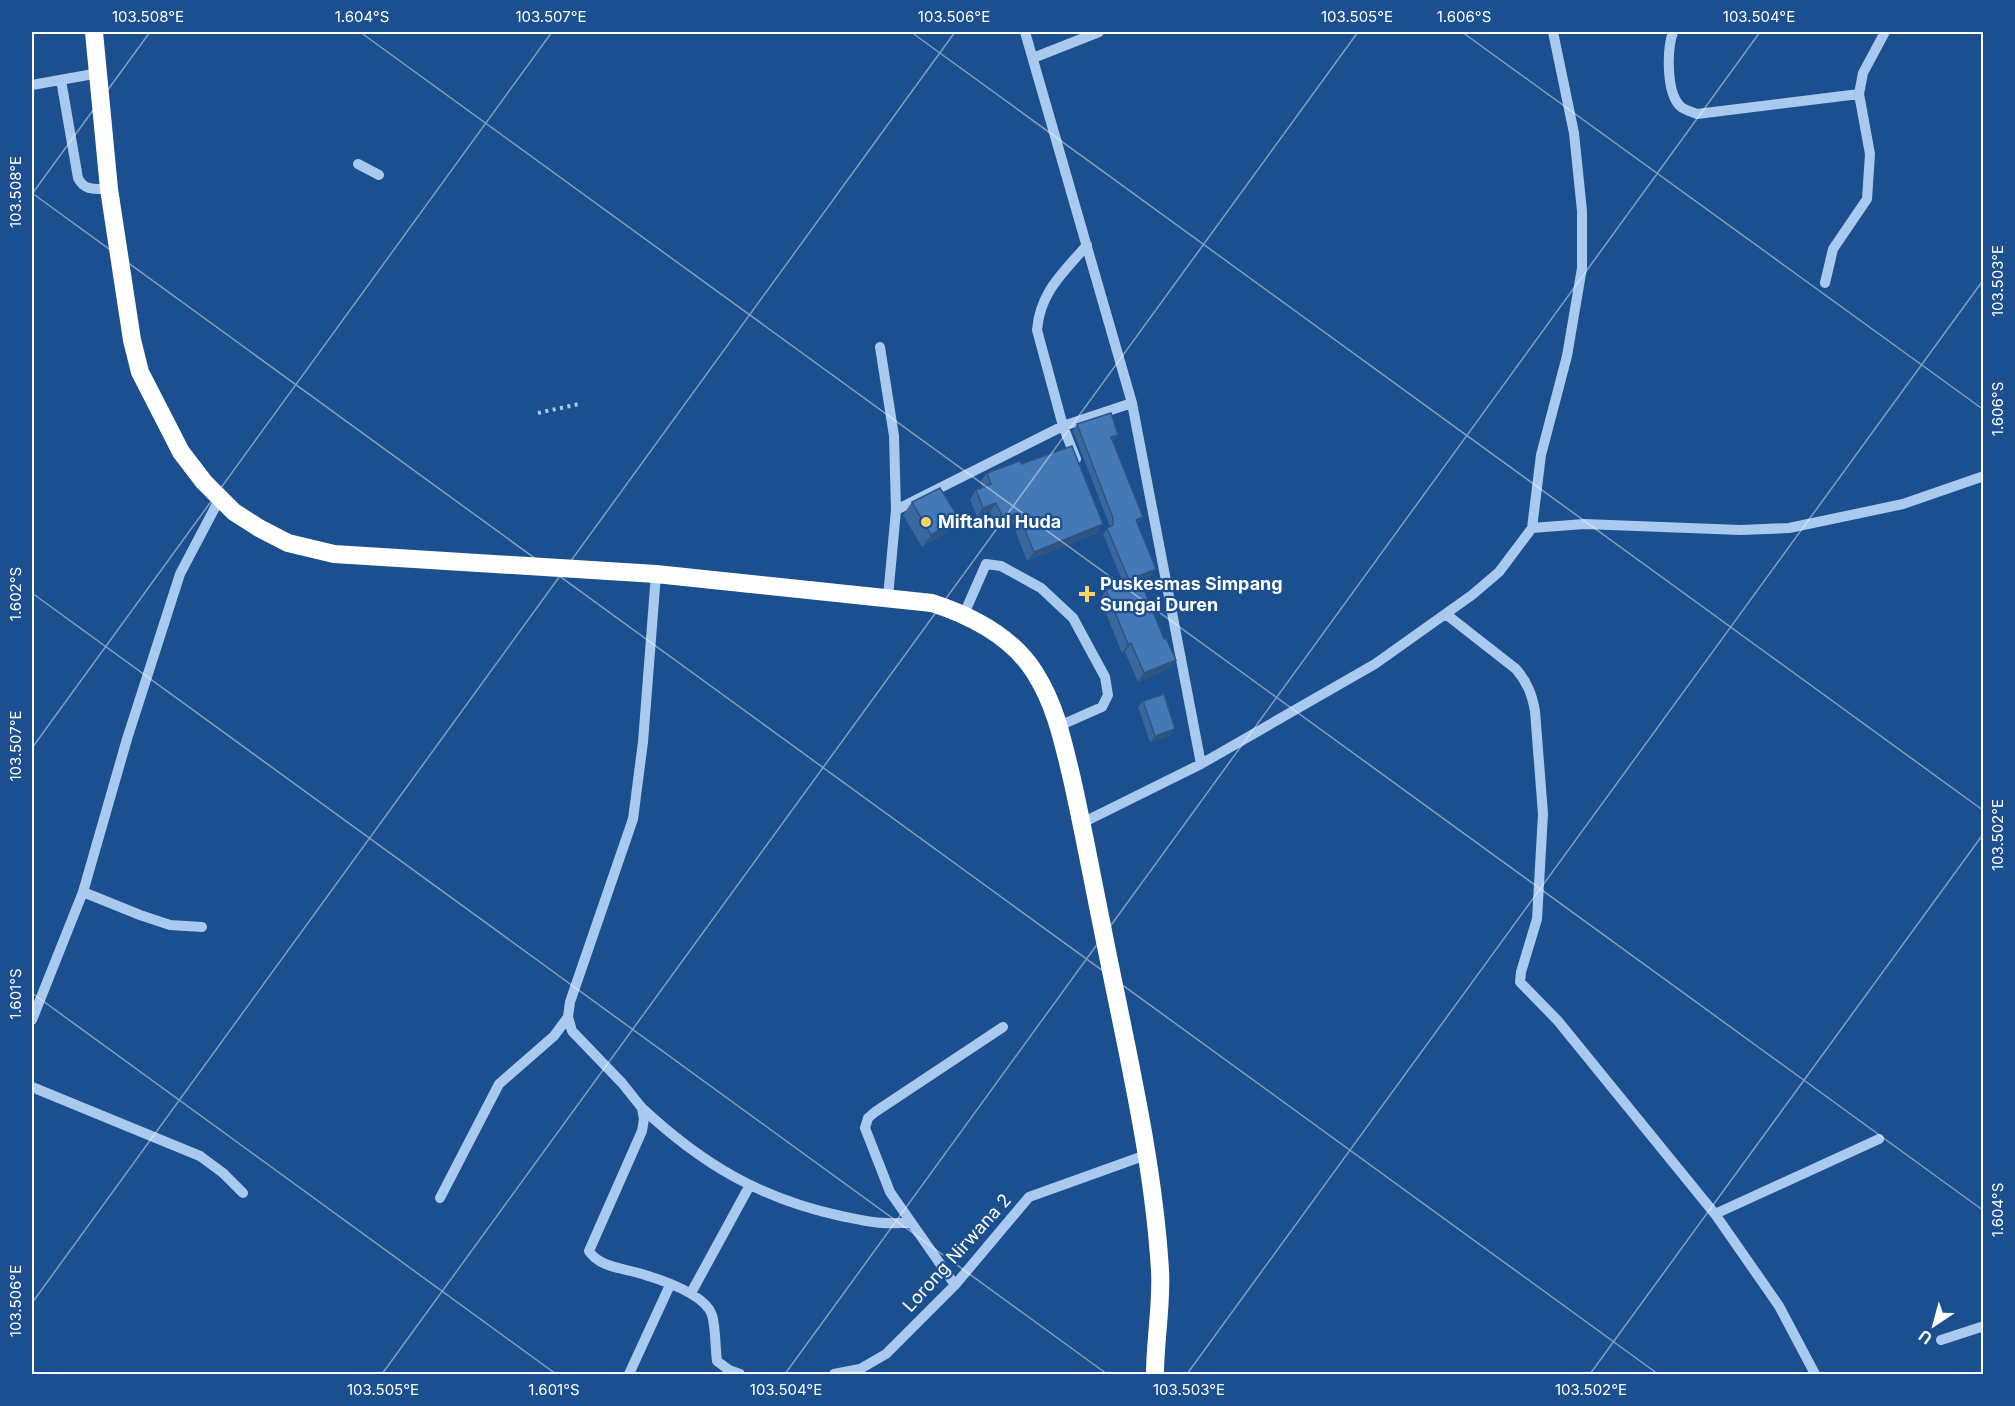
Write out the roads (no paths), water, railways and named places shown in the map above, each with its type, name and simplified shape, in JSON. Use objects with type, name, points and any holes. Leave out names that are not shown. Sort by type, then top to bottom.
[{"type":"highway","points":[[94,32],[109,189],[132,340],[140,372],[181,452],[204,482],[234,512],[288,543],[334,554],[656,574],[932,603],[964,614],[990,628],[1033,670],[1048,695],[1059,726],[1082,823],[1146,1155],[1160,1272],[1155,1374]]},
{"type":"street","points":[[1025,32],[1132,403],[1201,764]]},
{"type":"street","points":[[1033,58],[1099,32]]},
{"type":"street","points":[[1082,823],[1201,764],[1375,664],[1447,615],[1499,573],[1532,528],[1541,454],[1567,356],[1582,268],[1582,211],[1574,133],[1553,32]]},
{"type":"street","points":[[1673,32],[1670,40],[1669,70],[1674,97],[1681,108],[1697,114],[1859,94]]},
{"type":"street","points":[[1825,283],[1833,249],[1867,199],[1870,154],[1859,94],[1863,73],[1886,32]]},
{"type":"street","points":[[32,85],[99,73]]},
{"type":"street","points":[[61,80],[78,178],[85,188],[109,189]]},
{"type":"street","points":[[358,164],[379,175]]},
{"type":"street","points":[[1079,467],[1063,426],[1037,330],[1043,300],[1055,281],[1087,245]]},
{"type":"street","points":[[880,347],[894,436],[896,510],[888,597]]},
{"type":"street","points":[[896,510],[1063,426],[1132,403]]},
{"type":"street","points":[[1532,528],[1584,524],[1741,530],[1789,528],[1903,504],[1983,476]]},
{"type":"street","points":[[32,1020],[83,892],[127,740],[180,574],[220,498]]},
{"type":"street","points":[[964,614],[986,564],[1001,566],[1041,588],[1073,618],[1105,676],[1108,695],[1101,707],[1059,726]]},
{"type":"street","points":[[656,574],[643,741],[633,819],[570,1002],[568,1017],[572,1031],[622,1083],[642,1108],[673,1137],[717,1167],[764,1193],[818,1211],[872,1222],[910,1223]]},
{"type":"street","points":[[1447,615],[1516,669],[1532,694],[1543,814],[1537,919],[1520,982],[1558,1021],[1715,1214],[1779,1305],[1815,1374]]},
{"type":"street","points":[[83,892],[170,925],[202,927]]},
{"type":"street","points":[[440,1198],[499,1084],[554,1036],[568,1017]]},
{"type":"street","points":[[955,1285],[890,1192],[865,1128],[868,1118],[1004,1028]]},
{"type":"street","points":[[32,1087],[200,1156],[223,1173],[243,1193]]},
{"type":"street","points":[[642,1108],[644,1119],[642,1131],[589,1251],[594,1258],[608,1265],[642,1274],[691,1293],[705,1303],[712,1315],[717,1361],[729,1370],[740,1374]]},
{"type":"street","points":[[1715,1214],[1879,1139]]},
{"type":"street","name":"Lorong Nirwana 2","points":[[834,1374],[860,1369],[886,1354],[955,1285],[1029,1197],[1146,1155]]},
{"type":"street","points":[[691,1293],[750,1185]]},
{"type":"street","points":[[629,1374],[670,1285]]},
{"type":"street","points":[[1941,1340],[1983,1326]]},
{"type":"place","name":"Miftahul Huda","points":[[926,522]]},
{"type":"place","name":"Puskesmas Simpang Sungai Duren","points":[[1087,594]]}]
